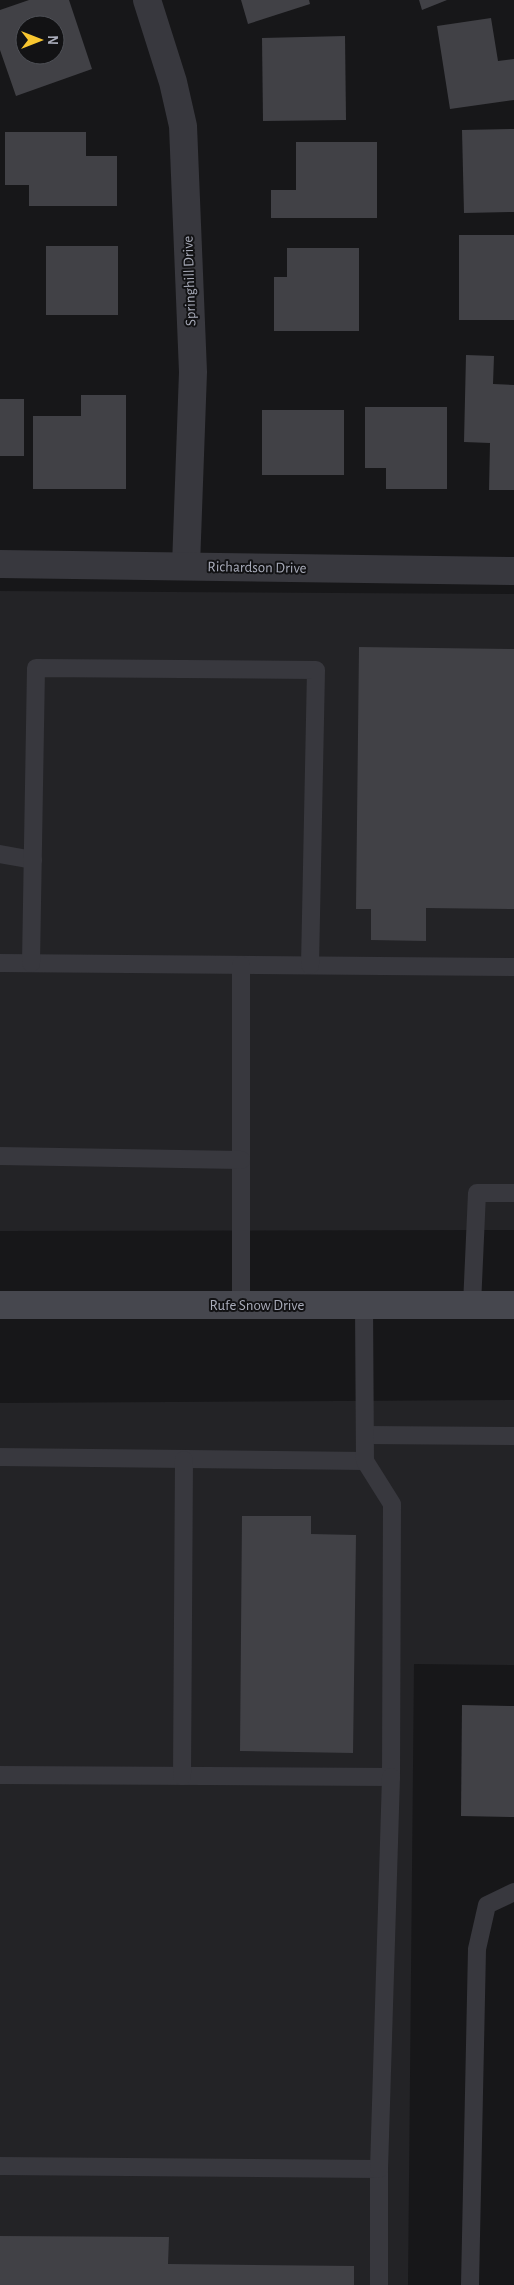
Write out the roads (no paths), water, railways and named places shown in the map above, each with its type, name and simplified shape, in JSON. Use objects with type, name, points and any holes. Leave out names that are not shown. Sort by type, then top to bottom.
[{"type":"main road","name":"Rufe Snow Drive","points":[[0,1304],[514,1304]]},
{"type":"street","name":"Springhill Drive","points":[[146,0],[173,82],[183,126],[193,372],[186,566]]},
{"type":"street","name":"Richardson Drive","points":[[0,564],[514,571]]},
{"type":"lane","points":[[31,963],[36,668],[316,670],[310,965]]},
{"type":"lane","points":[[0,854],[33,860]]},
{"type":"lane","points":[[0,963],[514,967]]},
{"type":"lane","points":[[241,965],[241,1304]]},
{"type":"lane","points":[[0,1156],[241,1160]]},
{"type":"lane","points":[[472,1304],[477,1193],[514,1193]]},
{"type":"lane","points":[[364,1304],[366,1461],[392,1504],[391,1777],[379,2169],[379,2285]]},
{"type":"lane","points":[[365,1435],[514,1436]]},
{"type":"lane","points":[[0,1457],[366,1461]]},
{"type":"lane","points":[[182,1776],[184,1460]]},
{"type":"lane","points":[[0,1775],[391,1777]]},
{"type":"lane","points":[[470,2285],[477,1949],[487,1905],[514,1892]]},
{"type":"lane","points":[[0,2166],[379,2169]]}]
